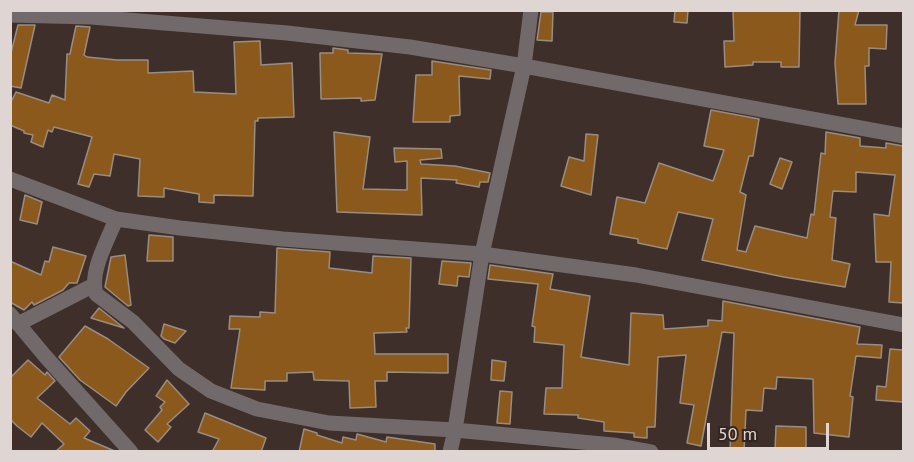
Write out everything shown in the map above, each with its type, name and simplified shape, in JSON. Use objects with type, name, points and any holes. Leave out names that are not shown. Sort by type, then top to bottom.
[{"type":"street","points":[[450,452],[482,254],[524,66],[531,10]]},
{"type":"street","points":[[10,15],[91,17],[287,33],[410,47],[903,135]]},
{"type":"street","points":[[10,179],[116,219],[283,239],[482,254],[636,275],[903,325]]},
{"type":"street","points":[[116,219],[95,273],[96,294],[133,322],[179,369],[211,391],[257,410],[330,423],[455,430],[613,445],[651,452]]},
{"type":"street","points":[[94,285],[14,319],[131,452]]},
{"type":"building","points":[[675,10],[688,10],[687,23],[674,22]]},
{"type":"building","points":[[733,10],[800,10],[799,67],[781,67],[781,62],[753,62],[753,65],[725,67],[724,41],[734,41]]},
{"type":"building","points":[[839,10],[859,10],[855,25],[887,25],[886,49],[869,48],[869,66],[865,66],[866,104],[838,104],[835,63]]},
{"type":"building","points":[[541,12],[553,12],[552,41],[537,40]]},
{"type":"building","points":[[18,25],[35,25],[21,88],[10,86],[10,57]]},
{"type":"building","points":[[76,26],[90,27],[84,55],[87,57],[148,60],[148,73],[193,71],[194,92],[236,94],[234,42],[260,41],[261,65],[292,63],[294,117],[258,118],[258,121],[255,121],[253,196],[214,195],[214,203],[199,202],[199,194],[164,188],[164,197],[138,196],[140,159],[114,154],[110,176],[94,174],[89,187],[78,184],[92,137],[54,127],[52,132],[48,130],[43,147],[31,142],[33,135],[10,125],[10,104],[16,92],[49,103],[52,95],[65,100],[67,54],[70,54]]},
{"type":"building","points":[[333,48],[348,50],[348,53],[382,54],[375,100],[321,99],[320,53],[333,53]]},
{"type":"building","points":[[432,61],[491,70],[490,79],[459,76],[460,115],[450,116],[450,122],[413,122],[416,75],[432,75]]},
{"type":"building","points":[[711,110],[759,119],[753,156],[749,156],[740,192],[746,195],[737,250],[746,252],[755,226],[807,238],[811,214],[814,215],[821,153],[825,154],[826,132],[860,138],[860,146],[886,148],[886,143],[903,146],[903,303],[889,302],[891,262],[876,262],[874,214],[889,216],[895,175],[856,172],[856,192],[833,191],[830,217],[836,218],[832,260],[850,264],[845,287],[702,260],[713,219],[678,212],[667,249],[638,243],[638,239],[610,234],[617,197],[645,203],[659,163],[713,181],[724,150],[704,146]]},
{"type":"building","points":[[334,132],[370,137],[363,189],[407,190],[407,161],[395,162],[394,148],[441,149],[442,158],[420,160],[421,164],[455,166],[490,173],[488,182],[480,182],[479,187],[456,183],[457,180],[421,178],[422,215],[337,212]]},
{"type":"building","points":[[586,134],[598,135],[591,195],[561,186],[569,157],[584,161]]},
{"type":"building","points":[[780,158],[792,162],[782,189],[770,184]]},
{"type":"building","points":[[25,195],[42,202],[37,224],[20,220]]},
{"type":"building","points":[[149,235],[173,237],[173,261],[147,261]]},
{"type":"building","points":[[53,247],[86,256],[77,283],[69,283],[63,290],[34,305],[32,302],[24,310],[10,302],[10,261],[41,275],[45,261],[49,262]]},
{"type":"building","points":[[277,248],[330,252],[329,268],[372,273],[373,256],[411,258],[409,328],[406,328],[407,332],[374,333],[375,354],[448,354],[448,373],[387,372],[387,381],[375,381],[376,407],[350,408],[349,381],[314,380],[313,372],[287,373],[287,381],[265,381],[265,390],[231,388],[240,329],[229,329],[230,316],[260,317],[260,312],[275,313]]},
{"type":"building","points":[[125,255],[131,305],[128,306],[105,287],[111,257]]},
{"type":"building","points":[[442,261],[471,263],[469,277],[458,276],[457,286],[439,284]]},
{"type":"building","points":[[490,265],[553,274],[550,289],[590,296],[581,357],[629,365],[631,313],[663,315],[664,329],[708,326],[708,320],[722,321],[723,301],[860,327],[857,344],[882,345],[881,358],[856,356],[850,396],[853,397],[849,437],[814,433],[813,379],[777,377],[776,389],[764,388],[762,411],[746,410],[744,452],[730,452],[734,333],[722,332],[701,446],[687,443],[694,405],[680,403],[686,355],[658,357],[655,427],[647,427],[647,438],[634,437],[634,433],[604,431],[604,422],[578,418],[578,415],[544,414],[546,388],[562,388],[564,345],[534,342],[535,327],[532,326],[538,284],[488,279]]},
{"type":"building","points":[[99,308],[124,328],[91,318]]},
{"type":"building","points":[[164,324],[186,331],[175,343],[161,336]]},
{"type":"building","points":[[85,326],[149,368],[116,406],[80,380],[59,357]]},
{"type":"building","points":[[890,349],[903,350],[903,402],[876,400],[877,386],[886,387]]},
{"type":"building","points":[[28,360],[45,375],[47,372],[55,381],[37,398],[70,424],[76,418],[90,431],[84,438],[117,452],[55,452],[64,444],[42,423],[31,437],[10,419],[10,378]]},
{"type":"building","points":[[492,360],[506,362],[504,381],[491,380]]},
{"type":"building","points":[[167,380],[189,404],[167,424],[171,427],[158,442],[145,430],[162,410],[160,407],[165,402],[156,396]]},
{"type":"building","points":[[500,391],[512,392],[510,424],[497,423]]},
{"type":"building","points":[[205,413],[266,438],[261,452],[212,452],[219,439],[198,432]]},
{"type":"building","points":[[776,426],[806,427],[806,451],[775,451]]},
{"type":"building","points":[[304,429],[342,443],[343,437],[356,440],[357,434],[386,442],[387,437],[435,444],[435,452],[299,452]]}]
